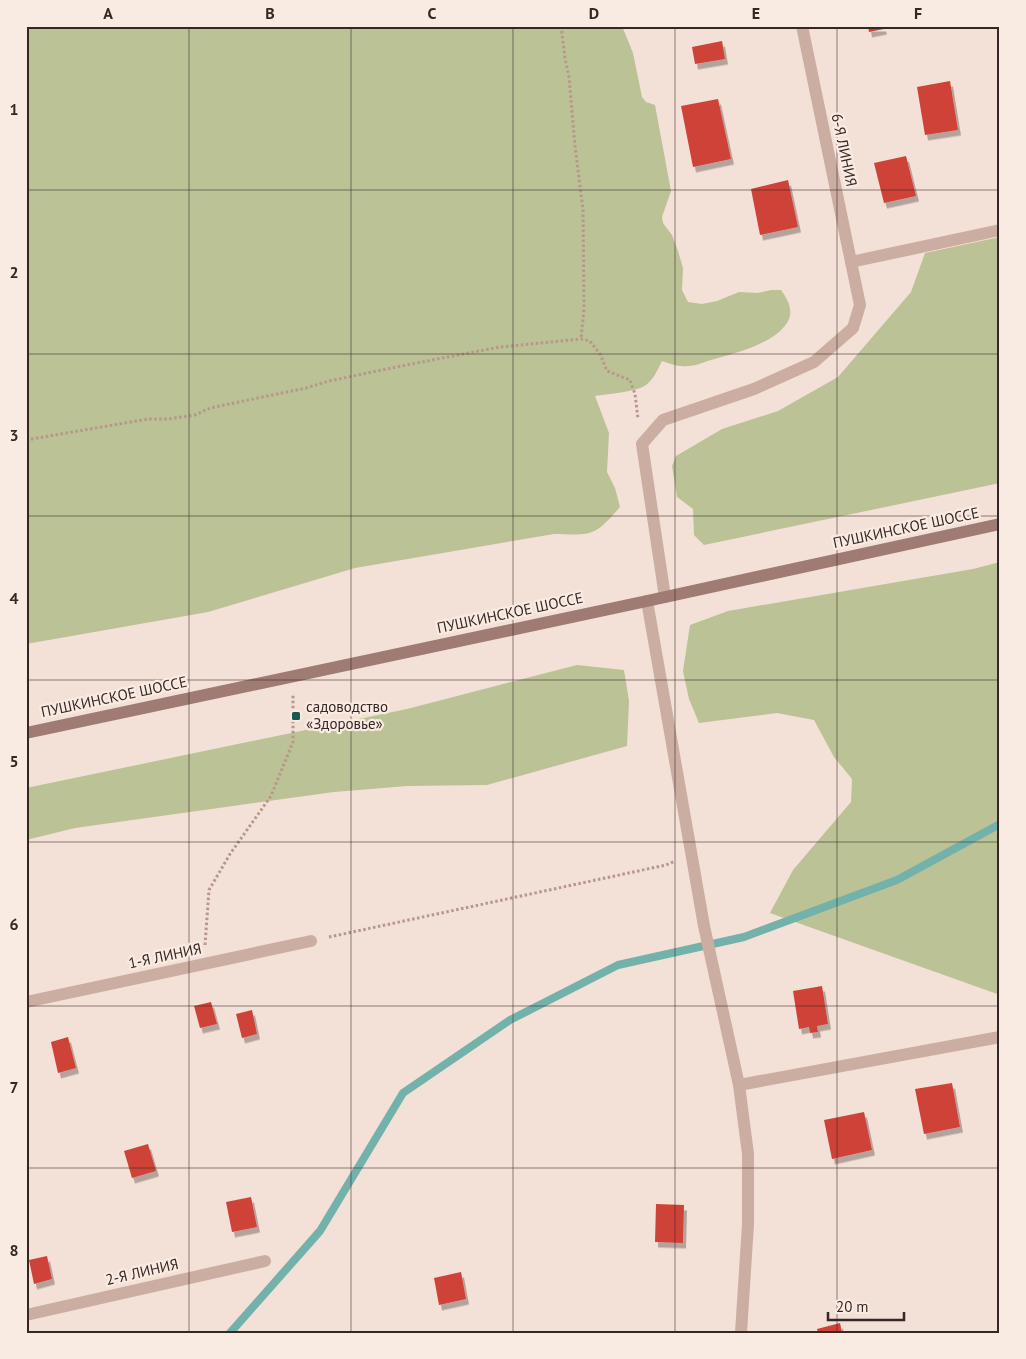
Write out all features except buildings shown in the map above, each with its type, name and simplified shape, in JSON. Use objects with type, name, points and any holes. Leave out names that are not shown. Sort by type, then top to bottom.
[{"type":"main road","name":"ПУШКИНСКОЕ ШОССЕ","points":[[26,733],[1000,524]]},
{"type":"street","name":"6-Я ЛИНИЯ","points":[[642,444],[664,420],[754,389],[814,362],[853,328],[860,305],[802,26]]},
{"type":"street","points":[[851,262],[1000,230]]},
{"type":"street","points":[[642,444],[665,597]]},
{"type":"street","points":[[647,601],[704,926],[739,1085],[748,1154],[748,1224],[741,1333]]},
{"type":"street","name":"1-Я ЛИНИЯ","points":[[26,1002],[311,941]]},
{"type":"street","points":[[739,1085],[1000,1037]]},
{"type":"street","name":"2-Я ЛИНИЯ","points":[[26,1315],[265,1261]]},
{"type":"path","points":[[561,26],[569,77],[575,146],[584,210],[584,309],[581,339]]},
{"type":"path","points":[[26,440],[100,427],[130,424],[148,419],[168,419],[195,414],[210,408],[492,348],[581,339],[590,341],[600,354],[607,371],[630,380],[635,394],[642,444]]},
{"type":"path","points":[[204,952],[210,890],[230,854],[271,796],[294,742],[293,676]]},
{"type":"path","points":[[311,941],[666,865],[692,855]]},
{"type":"green space","points":[[26,26],[622,26],[633,53],[642,97],[646,102],[655,105],[671,191],[662,217],[663,223],[672,235],[678,251],[683,268],[682,290],[688,302],[702,304],[717,301],[739,292],[758,293],[781,290],[790,308],[789,319],[776,335],[754,346],[691,366],[678,366],[662,361],[656,374],[646,385],[629,391],[595,396],[609,433],[607,472],[615,488],[620,507],[604,524],[592,532],[585,534],[554,534],[355,568],[208,612],[26,644]]},
{"type":"green space","points":[[1000,237],[1000,483],[704,545],[694,535],[693,509],[677,497],[672,466],[676,456],[722,429],[778,411],[838,377],[911,292],[925,253]]},
{"type":"green space","points":[[1000,562],[1000,995],[770,913],[793,870],[851,802],[852,779],[834,757],[814,720],[777,713],[699,723],[689,699],[683,671],[690,625],[728,611],[973,569]]},
{"type":"green space","points":[[577,665],[624,670],[629,701],[627,746],[487,785],[407,786],[334,792],[75,828],[26,840],[26,788],[407,709]]},
{"type":"waterway","points":[[230,1333],[320,1231],[403,1093],[510,1020],[618,965],[744,937],[897,880],[1000,824]]},
{"type":"place","name":"садоводство «Здоровье»","points":[[296,716]]}]
